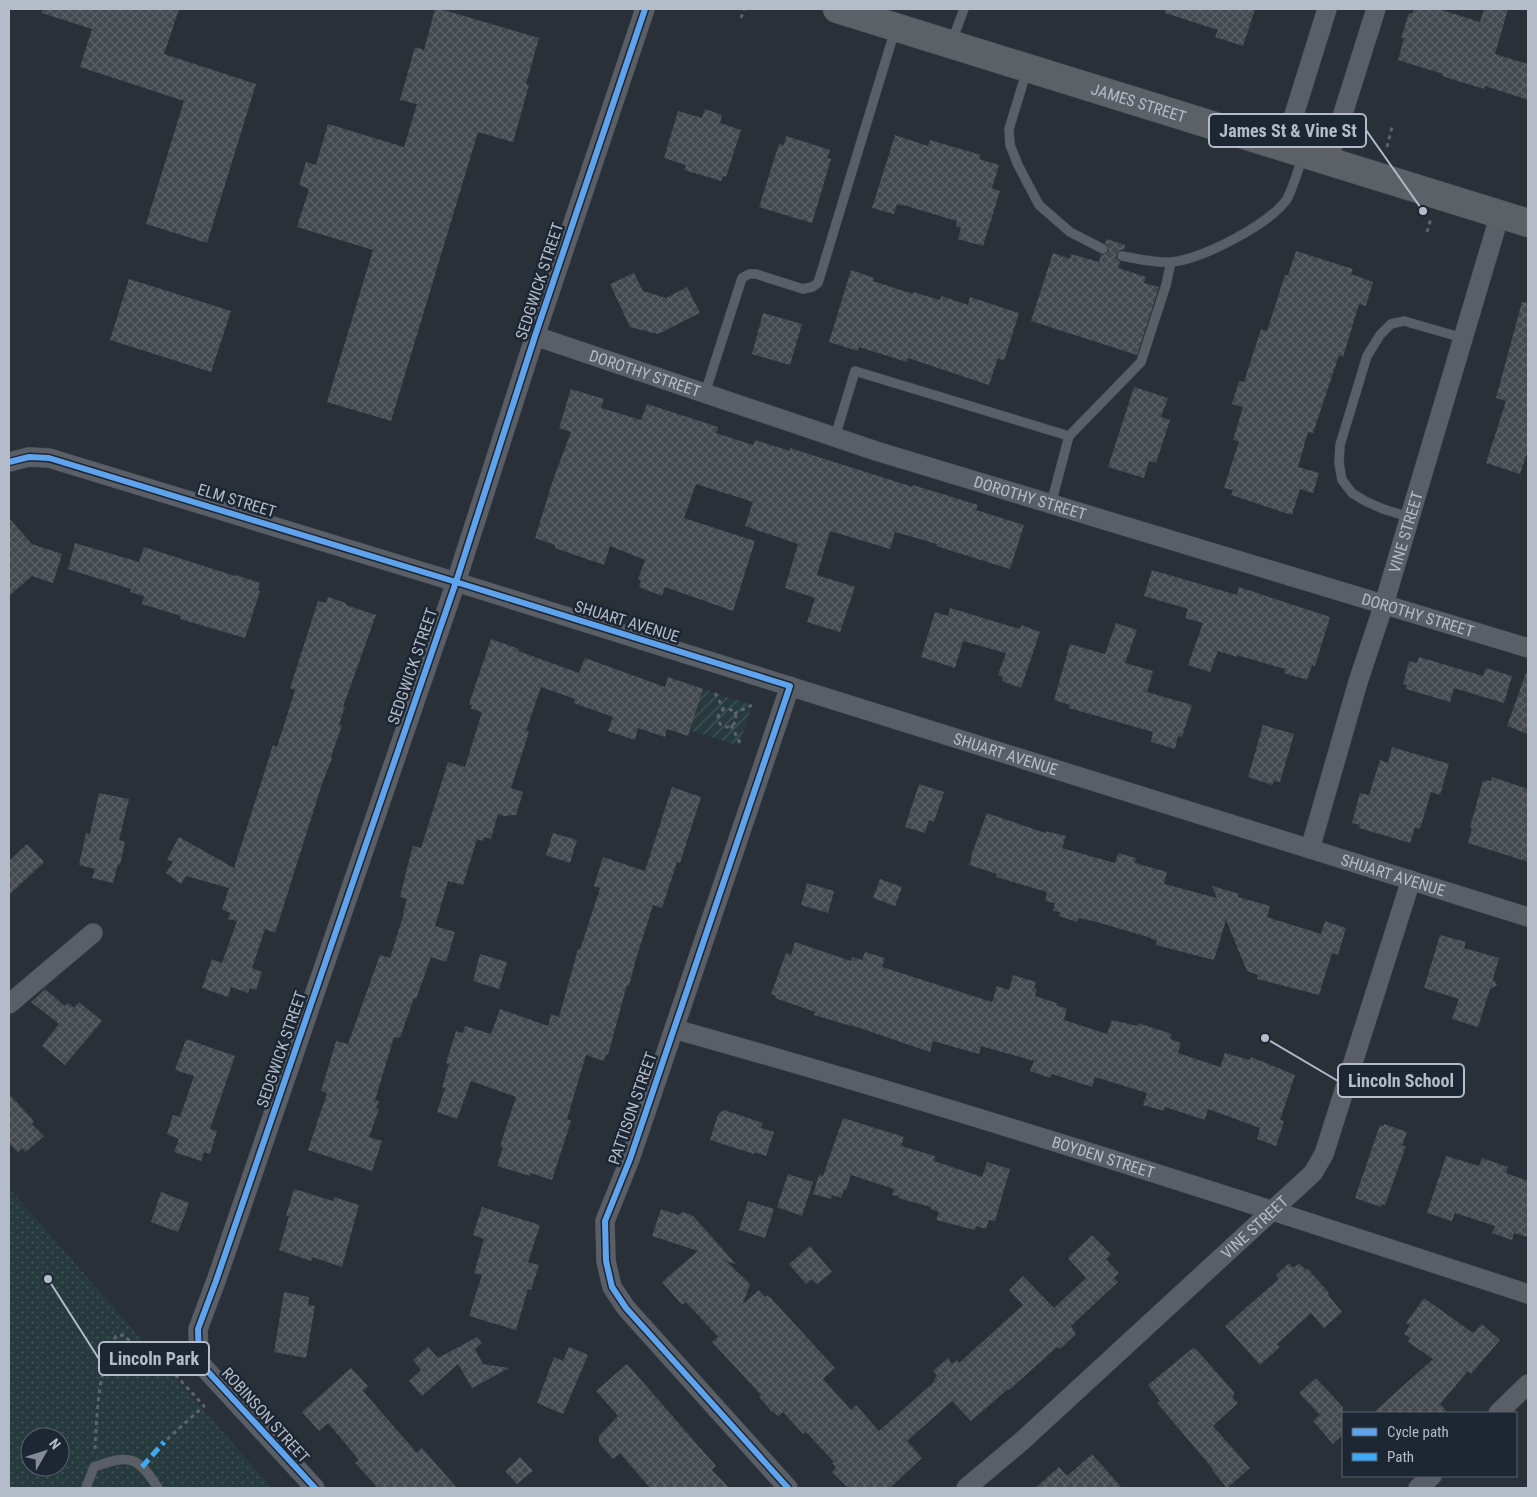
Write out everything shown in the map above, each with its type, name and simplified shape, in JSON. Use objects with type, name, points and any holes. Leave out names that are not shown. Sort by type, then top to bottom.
[{"type":"main road","name":"JAMES STREET","points":[[837,9],[1528,223]]},
{"type":"street","name":"SEDGWICK STREET","points":[[198,1329],[456,582],[535,336],[645,9]]},
{"type":"street","points":[[1305,154],[1327,9]]},
{"type":"street","points":[[1305,154],[1376,9]]},
{"type":"street","name":"VINE STREET","points":[[1310,849],[1358,682],[1384,604],[1500,214]]},
{"type":"street","name":"DOROTHY STREET","points":[[535,336],[876,451],[1528,648]]},
{"type":"street","name":"ELM STREET","points":[[9,462],[29,457],[49,458],[456,582]]},
{"type":"street","name":"SHUART AVENUE","points":[[456,582],[1528,916]]},
{"type":"street","name":"PATTISON STREET","points":[[788,1488],[626,1308],[612,1287],[606,1261],[605,1221],[630,1159],[790,686]]},
{"type":"street","name":"VINE STREET","points":[[966,1488],[1022,1440],[1313,1173],[1324,1154],[1411,880]]},
{"type":"street","points":[[9,1004],[93,933]]},
{"type":"street","name":"BOYDEN STREET","points":[[674,1029],[787,1061],[1274,1210],[1528,1294]]},
{"type":"street","name":"ROBINSON STREET","points":[[198,1329],[199,1362],[315,1488]]},
{"type":"street","points":[[1499,1412],[1528,1384]]},
{"type":"street","points":[[1418,1488],[1431,1477]]},
{"type":"lane","points":[[951,44],[964,9]]},
{"type":"lane","points":[[705,393],[742,278],[749,274],[756,274],[803,289],[818,283],[896,27]]},
{"type":"lane","points":[[1028,68],[1009,129],[1010,145],[1018,165],[1039,205],[1070,232],[1103,250]]},
{"type":"lane","points":[[1122,256],[1149,261],[1171,262],[1210,250],[1248,232],[1286,199],[1305,154]]},
{"type":"lane","points":[[1051,504],[1069,436],[1141,362],[1166,286],[1171,262]]},
{"type":"lane","points":[[1409,517],[1383,510],[1365,501],[1352,493],[1342,480],[1339,463],[1340,445],[1364,365],[1367,356],[1380,335],[1391,324],[1404,320],[1463,338]]},
{"type":"lane","points":[[835,437],[855,371],[1069,436]]},
{"type":"lane","points":[[86,1488],[94,1467],[115,1459],[134,1461],[147,1470],[158,1488]]},
{"type":"path","points":[[741,18],[744,9]]},
{"type":"path","points":[[1387,147],[1392,127]]},
{"type":"path","points":[[1427,232],[1432,214]]},
{"type":"path","points":[[715,693],[724,710]]},
{"type":"path","points":[[734,714],[752,705]]},
{"type":"path","points":[[724,710],[729,710],[734,714],[735,721],[725,727],[719,722],[718,716],[724,710]]},
{"type":"path","points":[[731,725],[740,743]]},
{"type":"path","points":[[94,1467],[98,1397],[110,1347],[116,1336],[124,1335],[140,1353],[148,1345],[204,1406],[164,1442]]},
{"type":"green space","points":[[703,689],[752,705],[739,746],[690,730]]},
{"type":"green space","points":[[9,1188],[272,1488],[9,1488]]},
{"type":"building","points":[[42,9],[179,9],[164,54],[256,84],[207,243],[146,224],[184,101],[80,67],[92,29],[42,13]]},
{"type":"building","points":[[435,9],[539,38],[526,84],[529,85],[513,142],[478,132],[391,421],[327,402],[373,250],[297,227],[309,189],[299,185],[306,162],[316,165],[328,124],[404,147],[417,104],[400,100],[415,47],[424,50]]},
{"type":"building","points":[[1165,9],[1255,9],[1243,46],[1215,37],[1218,30],[1165,13]]},
{"type":"building","points":[[1414,9],[1438,9],[1480,22],[1484,9],[1508,9],[1495,54],[1528,64],[1528,100],[1485,86],[1484,89],[1398,60],[1404,38],[1401,38],[1409,13],[1412,14]]},
{"type":"building","points":[[705,109],[722,115],[720,123],[741,130],[726,177],[723,176],[721,181],[684,170],[686,165],[664,158],[678,111],[702,118]]},
{"type":"building","points":[[895,135],[928,146],[930,140],[981,155],[979,159],[999,165],[992,188],[1000,191],[983,246],[958,239],[961,228],[956,226],[957,221],[897,204],[894,214],[872,208]]},
{"type":"building","points":[[786,136],[830,150],[827,158],[831,159],[812,223],[759,207],[779,144],[784,145]]},
{"type":"building","points":[[1106,239],[1125,245],[1124,250],[1120,250],[1116,254],[1116,258],[1120,262],[1118,268],[1146,277],[1144,283],[1159,287],[1137,355],[1031,321],[1053,253],[1070,259],[1071,254],[1099,262],[1101,255],[1109,251],[1105,243]]},
{"type":"building","points":[[1296,251],[1353,269],[1351,274],[1373,282],[1366,306],[1359,304],[1343,357],[1339,355],[1313,433],[1308,432],[1298,467],[1319,473],[1313,493],[1300,489],[1292,515],[1231,495],[1233,490],[1224,488],[1239,441],[1233,440],[1243,407],[1232,404],[1239,381],[1244,382],[1261,329],[1267,331],[1285,275],[1288,275]]},
{"type":"building","points":[[851,270],[874,278],[873,281],[913,294],[913,292],[940,300],[941,296],[968,305],[970,297],[1019,313],[1004,361],[998,358],[989,385],[908,358],[907,362],[859,347],[858,351],[829,342]]},
{"type":"building","points":[[634,273],[643,291],[666,298],[687,287],[700,313],[658,334],[630,327],[610,284]]},
{"type":"building","points":[[129,279],[231,311],[211,372],[110,340]]},
{"type":"building","points":[[1522,302],[1528,303],[1528,450],[1520,474],[1486,463],[1506,401],[1496,398]]},
{"type":"building","points":[[763,313],[802,324],[790,365],[752,354]]},
{"type":"building","points":[[1134,387],[1168,398],[1161,417],[1170,420],[1156,463],[1149,461],[1144,478],[1108,467]]},
{"type":"building","points":[[571,389],[604,399],[601,408],[641,420],[647,404],[718,427],[716,433],[753,445],[755,440],[790,451],[790,448],[913,487],[913,485],[978,505],[976,510],[1024,525],[1010,569],[895,532],[890,549],[830,531],[817,575],[855,587],[840,632],[807,622],[815,598],[785,588],[798,544],[745,526],[753,502],[696,484],[684,518],[755,541],[733,611],[665,587],[662,596],[639,587],[641,580],[638,579],[645,560],[610,546],[604,565],[555,548],[555,545],[535,538],[553,480],[571,432],[559,428]]},
{"type":"building","points":[[9,518],[32,544],[62,554],[53,583],[32,576],[9,596]]},
{"type":"building","points":[[75,543],[139,562],[144,547],[260,583],[258,590],[260,591],[245,638],[180,619],[181,616],[142,604],[144,596],[130,592],[131,589],[68,569]]},
{"type":"building","points":[[1152,570],[1237,595],[1239,587],[1330,617],[1315,666],[1312,665],[1307,680],[1284,673],[1285,669],[1218,651],[1210,672],[1188,665],[1203,623],[1185,618],[1188,609],[1144,596]]},
{"type":"building","points":[[328,597],[376,615],[343,707],[345,707],[339,725],[342,725],[275,933],[265,929],[252,968],[262,972],[256,990],[250,988],[248,993],[231,987],[228,997],[202,988],[212,959],[222,963],[237,921],[228,919],[230,913],[222,909],[229,888],[186,876],[181,884],[166,873],[173,862],[167,859],[179,837],[234,868],[273,745],[277,747],[295,690],[290,688],[318,601],[326,603]]},
{"type":"building","points":[[950,608],[1020,629],[1021,625],[1040,632],[1021,688],[1002,681],[1003,677],[998,675],[1006,653],[963,641],[955,668],[921,657],[935,612],[948,616]]},
{"type":"building","points":[[1116,623],[1137,630],[1125,663],[1153,671],[1147,692],[1192,705],[1182,737],[1178,736],[1175,749],[1151,742],[1153,732],[1069,708],[1070,705],[1054,700],[1070,644],[1105,654]]},
{"type":"building","points":[[491,639],[579,673],[585,658],[665,687],[668,677],[703,689],[688,736],[667,729],[665,737],[638,728],[635,740],[608,731],[613,717],[574,703],[575,699],[541,687],[526,731],[529,732],[511,788],[523,792],[516,815],[503,816],[498,814],[491,839],[484,837],[483,841],[477,839],[463,885],[448,881],[435,926],[455,932],[446,962],[431,957],[400,1038],[394,1037],[375,1100],[379,1101],[376,1108],[379,1109],[369,1137],[382,1141],[372,1171],[308,1150],[327,1093],[321,1091],[336,1041],[348,1044],[380,955],[390,958],[407,899],[400,897],[413,846],[421,848],[448,762],[465,767],[482,712],[471,709],[472,705],[469,704]]},
{"type":"building","points":[[1419,657],[1483,676],[1486,668],[1512,676],[1504,703],[1454,688],[1450,702],[1406,689],[1407,685],[1403,684],[1409,661],[1417,663]]},
{"type":"building","points":[[1526,673],[1528,674],[1528,734],[1507,726]]},
{"type":"building","points":[[1263,725],[1294,734],[1280,782],[1274,781],[1272,785],[1248,777]]},
{"type":"building","points":[[1392,747],[1449,764],[1440,795],[1431,792],[1420,829],[1415,827],[1410,843],[1359,828],[1360,825],[1352,823],[1360,793],[1369,795],[1380,760],[1388,763]]},
{"type":"building","points":[[1492,777],[1528,789],[1528,862],[1468,843],[1472,829],[1470,827],[1483,781],[1491,781]]},
{"type":"building","points":[[919,784],[944,792],[934,822],[929,820],[925,833],[905,827]]},
{"type":"building","points":[[672,787],[701,797],[680,863],[677,862],[662,908],[653,905],[629,986],[627,985],[608,1055],[606,1054],[604,1061],[586,1055],[567,1119],[571,1121],[552,1180],[531,1173],[530,1176],[497,1166],[503,1147],[500,1146],[516,1097],[471,1081],[457,1119],[437,1112],[445,1088],[442,1087],[449,1064],[446,1063],[456,1031],[463,1033],[465,1026],[491,1034],[500,1009],[548,1026],[551,1014],[559,1017],[578,949],[580,950],[600,888],[594,886],[603,857],[645,871]]},
{"type":"building","points":[[99,793],[129,799],[119,840],[125,842],[120,865],[118,864],[113,883],[92,878],[95,869],[79,865],[86,833],[90,834]]},
{"type":"building","points":[[987,813],[1045,833],[1046,831],[1066,836],[1062,848],[1115,863],[1118,853],[1136,858],[1135,863],[1167,872],[1164,884],[1217,898],[1212,886],[1239,894],[1238,897],[1270,906],[1267,917],[1321,934],[1325,921],[1346,928],[1338,955],[1332,953],[1319,995],[1257,979],[1258,975],[1247,971],[1226,920],[1214,960],[1156,945],[1157,941],[1148,937],[1097,922],[1079,918],[1077,922],[1059,916],[1060,912],[1053,911],[1055,903],[1045,901],[1047,892],[996,877],[997,874],[969,865]]},
{"type":"building","points":[[553,833],[577,840],[570,863],[546,855]]},
{"type":"building","points":[[27,844],[44,862],[9,895],[9,861]]},
{"type":"building","points":[[880,879],[902,887],[895,906],[873,898]]},
{"type":"building","points":[[807,883],[834,891],[828,913],[801,905]]},
{"type":"building","points":[[1440,935],[1466,942],[1464,948],[1499,958],[1493,979],[1497,985],[1490,989],[1478,1027],[1452,1019],[1459,999],[1424,988]]},
{"type":"building","points":[[795,942],[851,961],[852,957],[862,960],[865,952],[885,958],[882,967],[992,1002],[997,986],[1009,990],[1013,975],[1036,982],[1034,988],[1037,989],[1035,996],[1057,1003],[1056,1005],[1067,1009],[1064,1020],[1107,1034],[1112,1020],[1137,1026],[1138,1023],[1172,1034],[1170,1039],[1181,1043],[1178,1053],[1220,1067],[1225,1053],[1250,1060],[1251,1057],[1295,1075],[1280,1120],[1284,1121],[1276,1146],[1257,1139],[1260,1128],[1208,1109],[1205,1120],[1165,1107],[1164,1111],[1143,1105],[1147,1093],[1095,1077],[1092,1087],[1052,1074],[1050,1078],[1030,1071],[1034,1061],[981,1046],[979,1054],[933,1041],[930,1052],[851,1025],[814,1015],[815,1012],[775,998],[776,996],[771,994],[786,953],[791,955]]},
{"type":"building","points":[[480,954],[507,962],[499,989],[473,981]]},
{"type":"building","points":[[45,989],[65,1006],[68,1003],[74,1008],[79,1002],[102,1021],[65,1065],[42,1046],[59,1024],[31,1002]]},
{"type":"building","points":[[186,1039],[235,1056],[210,1129],[217,1131],[210,1154],[204,1152],[201,1161],[174,1152],[179,1139],[167,1134],[173,1115],[180,1117],[194,1076],[175,1070]]},
{"type":"building","points":[[9,1094],[34,1121],[32,1124],[44,1136],[26,1152],[22,1148],[18,1152],[9,1143]]},
{"type":"building","points":[[724,1110],[763,1123],[761,1128],[774,1132],[766,1156],[710,1140],[718,1114]]},
{"type":"building","points":[[843,1118],[904,1137],[901,1146],[935,1156],[934,1161],[982,1177],[987,1162],[1010,1169],[995,1221],[989,1220],[986,1229],[976,1226],[975,1230],[936,1220],[939,1212],[931,1209],[931,1207],[898,1198],[899,1196],[892,1195],[894,1189],[851,1175],[841,1198],[832,1195],[831,1199],[813,1194],[819,1175],[823,1176]]},
{"type":"building","points":[[1384,1124],[1407,1132],[1402,1146],[1406,1146],[1385,1205],[1382,1204],[1381,1207],[1355,1198],[1380,1125],[1384,1126]]},
{"type":"building","points":[[1446,1156],[1479,1166],[1482,1158],[1508,1167],[1506,1173],[1528,1181],[1528,1237],[1514,1233],[1512,1240],[1492,1233],[1495,1226],[1455,1213],[1452,1221],[1427,1213]]},
{"type":"building","points":[[788,1174],[813,1182],[802,1216],[777,1207]]},
{"type":"building","points":[[294,1189],[333,1201],[334,1197],[359,1205],[342,1267],[312,1257],[311,1261],[279,1250],[289,1216],[286,1216]]},
{"type":"building","points":[[161,1192],[189,1203],[178,1232],[151,1222]]},
{"type":"building","points":[[748,1201],[774,1209],[765,1238],[739,1230]]},
{"type":"building","points":[[482,1207],[540,1225],[528,1262],[539,1265],[531,1290],[528,1289],[516,1330],[469,1316],[482,1275],[474,1273],[484,1239],[473,1235]]},
{"type":"building","points":[[661,1209],[678,1215],[683,1212],[693,1216],[736,1264],[726,1261],[750,1284],[743,1304],[759,1290],[765,1297],[768,1295],[835,1368],[823,1379],[851,1410],[856,1405],[879,1431],[935,1381],[937,1376],[933,1371],[948,1358],[952,1364],[957,1360],[959,1363],[1023,1305],[1009,1290],[1023,1276],[1054,1308],[1086,1278],[1068,1258],[1092,1235],[1111,1254],[1106,1259],[1119,1273],[1114,1278],[1118,1282],[1071,1326],[1076,1334],[1060,1349],[1057,1347],[971,1421],[952,1401],[907,1441],[922,1458],[890,1488],[848,1488],[832,1472],[836,1467],[832,1463],[834,1462],[806,1432],[803,1434],[783,1412],[778,1417],[772,1412],[759,1397],[761,1395],[712,1342],[718,1337],[686,1302],[682,1305],[662,1282],[698,1251],[652,1236]]},
{"type":"building","points":[[810,1246],[832,1272],[817,1284],[811,1279],[806,1284],[789,1264]]},
{"type":"building","points":[[1289,1263],[1293,1268],[1299,1263],[1306,1270],[1307,1268],[1329,1293],[1328,1295],[1342,1312],[1324,1328],[1311,1313],[1277,1344],[1280,1347],[1260,1365],[1225,1326],[1279,1279],[1276,1275]]},
{"type":"building","points":[[284,1292],[309,1297],[308,1305],[315,1306],[306,1358],[274,1352]]},
{"type":"building","points":[[1424,1298],[1473,1333],[1482,1324],[1500,1340],[1471,1374],[1468,1371],[1440,1404],[1447,1412],[1374,1412],[1433,1359],[1408,1342],[1410,1338],[1404,1334],[1410,1325],[1406,1323]]},
{"type":"building","points":[[477,1337],[482,1343],[475,1349],[483,1364],[509,1368],[472,1388],[458,1364],[422,1396],[409,1381],[421,1370],[413,1360],[428,1347],[438,1358]]},
{"type":"building","points":[[569,1347],[588,1355],[563,1414],[537,1403],[554,1357],[563,1361]]},
{"type":"building","points":[[1193,1348],[1196,1349],[1234,1392],[1232,1397],[1238,1403],[1213,1426],[1250,1468],[1227,1488],[1157,1403],[1160,1401],[1148,1385]]},
{"type":"building","points":[[627,1364],[716,1466],[712,1470],[729,1488],[650,1488],[620,1453],[613,1459],[599,1443],[599,1436],[618,1416],[596,1391]]},
{"type":"building","points":[[351,1368],[368,1386],[363,1391],[417,1453],[422,1448],[457,1488],[378,1488],[355,1463],[359,1460],[328,1423],[319,1431],[302,1412]]},
{"type":"building","points":[[1316,1378],[1343,1407],[1342,1436],[1333,1444],[1313,1421],[1320,1415],[1299,1393]]},
{"type":"building","points":[[1092,1454],[1122,1488],[1035,1488],[1059,1467],[1067,1476]]},
{"type":"building","points":[[520,1457],[533,1471],[517,1484],[505,1471]]},
{"type":"marked path","points":[[142,1467],[164,1442]]},
{"type":"cycle path","points":[[315,1488],[199,1362],[198,1329],[456,582],[535,336],[645,9]]},
{"type":"cycle path","points":[[9,462],[29,457],[49,458],[790,686],[630,1159],[605,1221],[606,1261],[612,1287],[626,1308],[788,1488]]},
{"type":"place","name":"James St & Vine St","points":[[1423,211]]},
{"type":"place","name":"Lincoln School","points":[[1265,1038]]},
{"type":"place","name":"Lincoln Park","points":[[48,1279]]}]
